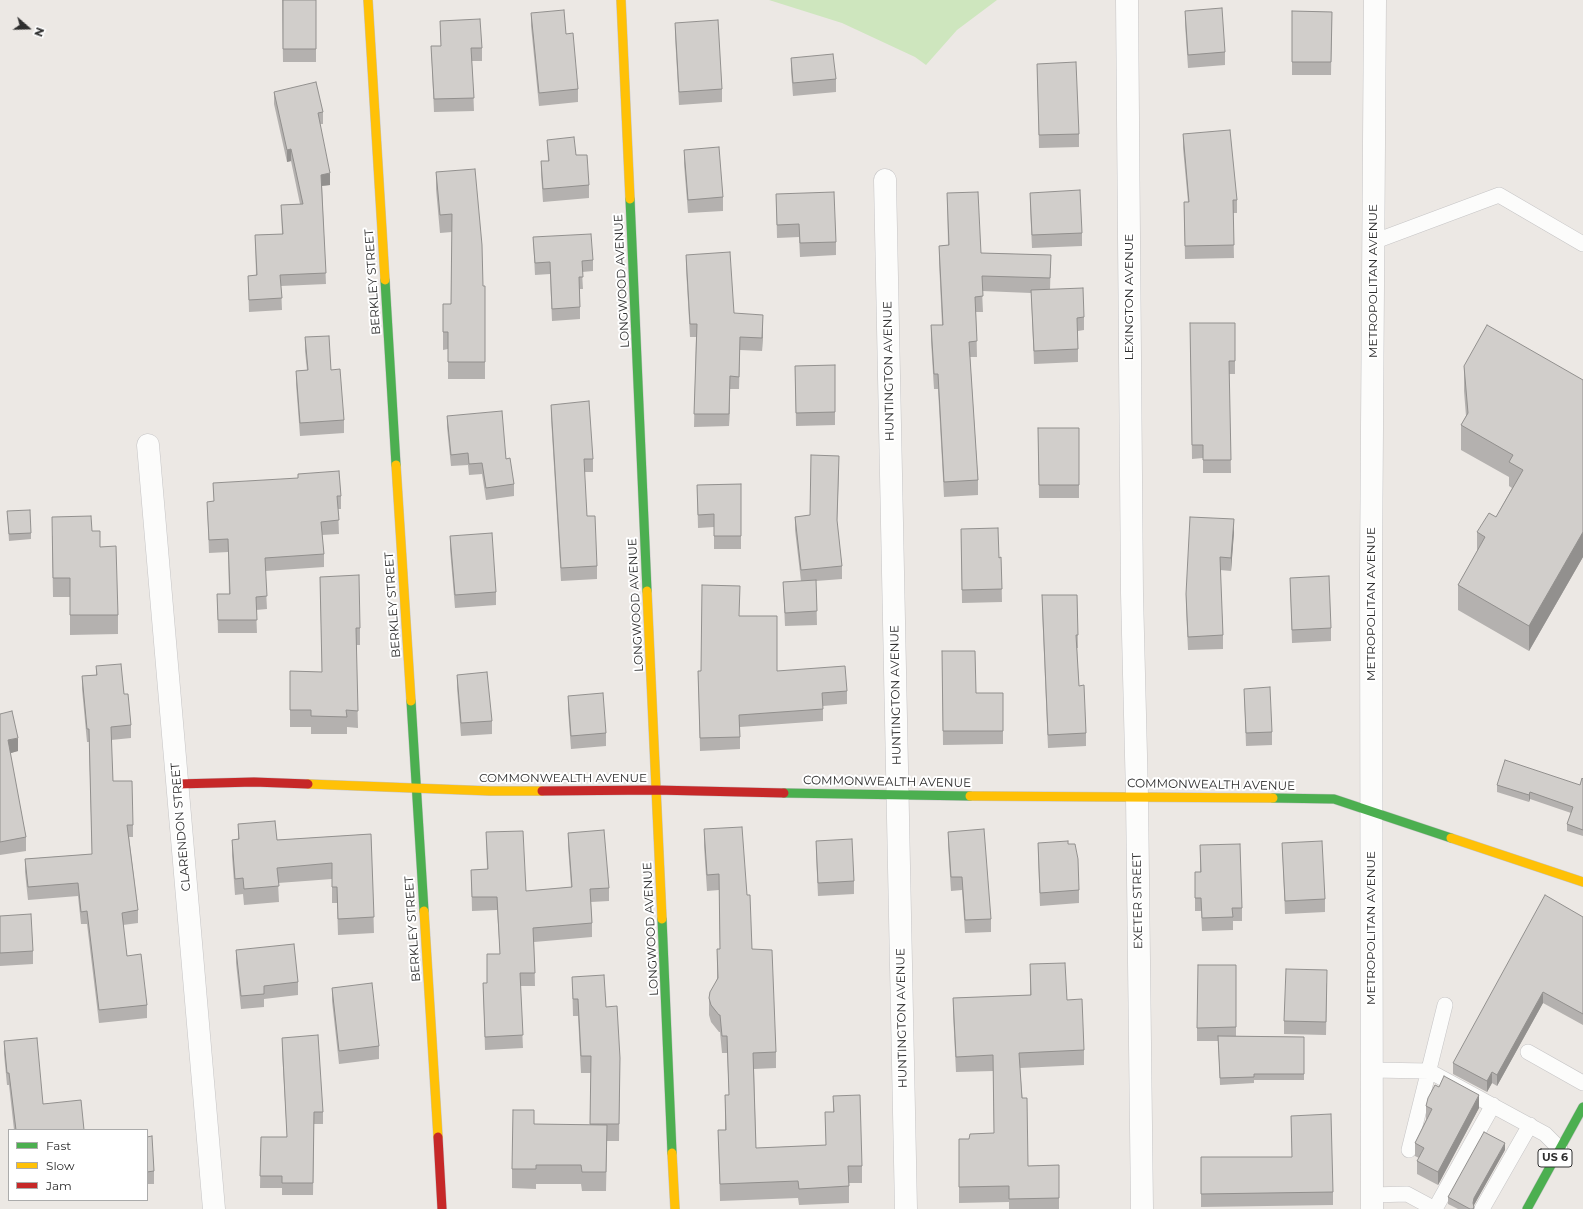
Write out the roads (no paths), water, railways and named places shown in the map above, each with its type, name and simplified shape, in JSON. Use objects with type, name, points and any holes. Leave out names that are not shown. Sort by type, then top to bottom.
[{"type":"street","name":"BERKLEY STREET","points":[[368,0],[442,1209]]},
{"type":"street","name":"LONGWOOD AVENUE","points":[[621,0],[675,1209]]},
{"type":"street","name":"LEXINGTON AVENUE","points":[[1127,0],[1132,593]]},
{"type":"street","name":"METROPOLITAN AVENUE","points":[[1372,1202],[1370,571],[1375,0]]},
{"type":"street","name":"HUNTINGTON AVENUE","points":[[885,180],[906,1209]]},
{"type":"street","name":"CLARENDON STREET","points":[[148,444],[214,1209]]},
{"type":"street","name":"EXETER STREET","points":[[1132,593],[1137,796],[1142,1209]]},
{"type":"street","name":"COMMONWEALTH AVENUE","points":[[177,784],[254,782],[491,791],[656,790],[898,795],[1334,799],[1583,882]]},
{"type":"street","name":"US 6","points":[[1526,1209],[1583,1107]]},
{"type":"lane","points":[[1373,242],[1499,195],[1583,244]]},
{"type":"lane","points":[[1409,1150],[1445,1006]]},
{"type":"lane","points":[[1528,1052],[1583,1083]]},
{"type":"lane","points":[[1372,1070],[1429,1071],[1530,1125],[1545,1134],[1560,1149]]},
{"type":"lane","points":[[1372,1202],[1407,1194],[1435,1209],[1493,1105]]},
{"type":"lane","points":[[1482,1209],[1530,1125]]}]
